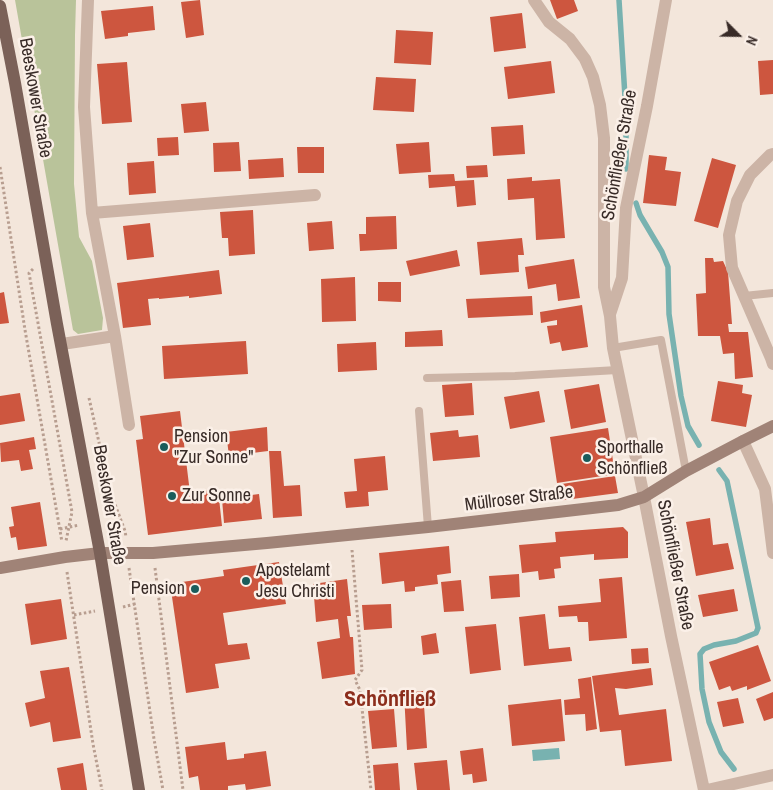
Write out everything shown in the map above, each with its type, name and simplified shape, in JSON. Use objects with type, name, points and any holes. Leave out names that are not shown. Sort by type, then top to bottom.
[{"type":"main road","name":"Beeskower Straße","points":[[0,6],[100,553],[139,790]]},
{"type":"main road","name":"Müllroser Straße","points":[[0,568],[100,553],[153,553],[428,527],[618,505],[644,497],[686,471],[773,426]]},
{"type":"street","points":[[88,0],[84,107],[92,213],[115,336],[129,425]]},
{"type":"street","name":"Schönfließer Straße","points":[[534,0],[549,22],[570,39],[585,59],[593,77],[600,105],[604,138],[604,287],[610,316],[613,348],[671,636],[706,790]]},
{"type":"street","name":"Schönfließer Straße","points":[[610,316],[622,278],[626,208],[666,0]]},
{"type":"street","points":[[773,154],[750,175],[737,201],[729,236],[732,268],[773,364]]},
{"type":"street","points":[[92,213],[315,195]]},
{"type":"street","points":[[62,344],[115,336]]},
{"type":"street","points":[[743,441],[765,489],[773,554]]},
{"type":"street","points":[[706,790],[773,775]]},
{"type":"lane","points":[[744,296],[773,292]]},
{"type":"lane","points":[[613,348],[661,340],[686,471]]},
{"type":"lane","points":[[427,378],[515,376],[617,370]]},
{"type":"lane","points":[[419,411],[428,527]]},
{"type":"path","points":[[0,167],[25,330],[65,557],[102,790]]},
{"type":"path","points":[[45,256],[29,272],[72,512],[66,540],[65,557]]},
{"type":"path","name":"Beeskower Straße","points":[[153,553],[183,790]]},
{"type":"path","points":[[353,555],[362,670],[355,680],[360,690],[371,790]]},
{"type":"green space","points":[[15,0],[76,0],[74,184],[79,237],[92,261],[103,318],[102,330],[78,334],[73,330]]},
{"type":"water","points":[[559,748],[560,759],[533,761],[532,750]]},
{"type":"building","points":[[200,0],[204,35],[186,38],[181,2]]},
{"type":"building","points":[[550,0],[574,0],[578,11],[557,19]]},
{"type":"building","points":[[153,6],[155,30],[128,33],[128,36],[105,39],[101,11]]},
{"type":"building","points":[[522,13],[526,48],[494,52],[490,17]]},
{"type":"building","points":[[396,30],[433,32],[431,65],[394,63]]},
{"type":"building","points":[[773,60],[773,94],[760,95],[758,61]]},
{"type":"building","points":[[551,61],[555,93],[508,99],[504,67]]},
{"type":"building","points":[[127,62],[132,122],[102,124],[97,64]]},
{"type":"building","points":[[376,77],[416,79],[414,112],[373,110]]},
{"type":"building","points":[[206,102],[209,131],[184,133],[181,104]]},
{"type":"building","points":[[523,125],[525,154],[493,156],[491,127]]},
{"type":"building","points":[[178,137],[179,155],[158,156],[157,138]]},
{"type":"building","points":[[239,142],[241,171],[214,172],[213,143]]},
{"type":"building","points":[[429,142],[431,172],[399,174],[396,144]]},
{"type":"building","points":[[297,147],[324,147],[324,173],[298,173]]},
{"type":"building","points":[[649,155],[667,157],[665,170],[681,172],[676,206],[643,203]]},
{"type":"building","points":[[283,158],[284,177],[249,179],[248,160]]},
{"type":"building","points":[[712,158],[736,165],[718,228],[694,221]]},
{"type":"building","points":[[154,161],[156,193],[129,195],[127,163]]},
{"type":"building","points":[[487,165],[488,177],[467,178],[466,166]]},
{"type":"building","points":[[454,174],[455,181],[474,180],[476,205],[457,207],[455,186],[429,188],[428,175]]},
{"type":"building","points":[[532,177],[532,181],[560,179],[565,238],[536,240],[534,198],[508,200],[507,179]]},
{"type":"building","points":[[253,210],[255,254],[229,256],[228,238],[222,238],[220,212]]},
{"type":"building","points":[[396,216],[397,249],[360,251],[359,234],[366,234],[366,217]]},
{"type":"building","points":[[332,221],[334,249],[309,251],[307,223]]},
{"type":"building","points":[[150,223],[154,257],[127,260],[123,226]]},
{"type":"building","points":[[522,238],[524,255],[518,255],[519,272],[480,275],[477,242]]},
{"type":"building","points":[[457,250],[460,266],[410,276],[406,261]]},
{"type":"building","points":[[705,258],[713,258],[714,262],[723,261],[728,272],[732,324],[728,324],[729,332],[748,332],[753,377],[735,379],[734,353],[723,354],[720,336],[698,336],[696,294],[706,293]]},
{"type":"building","points":[[574,259],[580,298],[558,301],[556,284],[528,289],[525,267]]},
{"type":"building","points":[[219,270],[222,294],[189,298],[189,296],[148,299],[151,325],[123,328],[117,283]]},
{"type":"building","points":[[355,277],[356,321],[322,322],[321,279]]},
{"type":"building","points":[[378,282],[401,282],[401,302],[378,301]]},
{"type":"building","points":[[4,292],[9,323],[0,324],[0,293]]},
{"type":"building","points":[[532,296],[533,315],[468,318],[466,299]]},
{"type":"building","points":[[582,305],[588,347],[562,351],[560,342],[550,344],[547,326],[557,325],[557,320],[541,323],[540,312]]},
{"type":"building","points":[[442,330],[443,346],[405,347],[405,332]]},
{"type":"building","points":[[246,341],[248,374],[164,379],[162,346]]},
{"type":"building","points":[[376,342],[377,370],[338,372],[337,344]]},
{"type":"building","points":[[718,381],[743,385],[742,393],[752,395],[746,427],[711,421]]},
{"type":"building","points":[[472,383],[474,415],[445,417],[442,385]]},
{"type":"building","points":[[599,384],[606,422],[571,429],[564,390]]},
{"type":"building","points":[[539,391],[545,422],[510,429],[504,397]]},
{"type":"building","points":[[20,393],[25,421],[0,425],[0,396]]},
{"type":"building","points":[[180,411],[190,493],[218,489],[222,526],[148,535],[136,440],[143,439],[140,416]]},
{"type":"building","points":[[267,427],[268,451],[229,456],[226,432]]},
{"type":"building","points":[[608,428],[615,474],[557,483],[550,437]]},
{"type":"building","points":[[458,430],[459,437],[478,435],[480,457],[433,461],[430,433]]},
{"type":"building","points":[[34,437],[36,449],[29,450],[33,469],[21,471],[19,460],[1,462],[0,443]]},
{"type":"building","points":[[269,451],[281,451],[284,486],[300,485],[302,516],[273,518]]},
{"type":"building","points":[[385,456],[388,490],[368,492],[369,506],[346,508],[344,492],[357,491],[354,459]]},
{"type":"building","points":[[615,476],[618,493],[557,501],[555,485]]},
{"type":"building","points":[[259,494],[262,519],[224,523],[222,499]]},
{"type":"building","points":[[40,502],[47,546],[18,550],[16,537],[11,538],[9,527],[14,526],[11,507]]},
{"type":"building","points":[[710,518],[713,545],[728,543],[734,569],[696,576],[686,522]]},
{"type":"building","points":[[623,527],[628,532],[628,558],[594,560],[594,554],[560,557],[561,568],[554,569],[555,578],[539,580],[538,571],[522,573],[519,545],[556,542],[555,532]]},
{"type":"building","points":[[449,546],[451,573],[437,575],[438,584],[415,587],[415,591],[405,592],[404,581],[382,584],[379,553]]},
{"type":"building","points":[[279,562],[286,604],[223,613],[228,645],[247,643],[250,659],[215,664],[219,688],[186,693],[171,590],[175,583],[224,576],[223,570]]},
{"type":"building","points":[[519,574],[520,597],[491,599],[489,576]]},
{"type":"building","points":[[622,577],[627,638],[589,641],[588,622],[578,622],[577,616],[559,617],[558,606],[601,602],[599,579]]},
{"type":"building","points":[[347,579],[351,616],[347,616],[350,637],[353,637],[355,674],[322,679],[317,642],[340,638],[338,619],[316,622],[313,584]]},
{"type":"building","points":[[461,580],[464,611],[444,612],[441,582]]},
{"type":"building","points":[[734,589],[738,611],[703,617],[698,595]]},
{"type":"building","points":[[61,599],[67,639],[31,645],[25,604]]},
{"type":"building","points":[[391,604],[392,628],[364,630],[362,605]]},
{"type":"building","points":[[545,614],[549,649],[570,647],[572,661],[524,666],[519,617]]},
{"type":"building","points":[[496,624],[501,670],[470,674],[465,627]]},
{"type":"building","points":[[436,633],[439,653],[423,655],[421,636]]},
{"type":"building","points":[[758,645],[771,681],[747,690],[747,686],[732,691],[730,686],[719,690],[709,662]]},
{"type":"building","points":[[648,648],[649,663],[632,664],[631,649]]},
{"type":"building","points":[[69,667],[81,738],[53,742],[50,722],[30,727],[25,703],[45,698],[40,671]]},
{"type":"building","points":[[651,668],[653,685],[626,689],[615,688],[619,715],[666,709],[672,761],[625,766],[621,730],[600,732],[592,676]]},
{"type":"building","points":[[591,677],[597,729],[586,731],[585,714],[565,715],[564,700],[580,698],[578,679]]},
{"type":"building","points":[[423,691],[427,748],[407,750],[404,693]]},
{"type":"building","points":[[773,692],[773,718],[764,721],[756,699]]},
{"type":"building","points":[[738,698],[744,723],[723,727],[717,702]]},
{"type":"building","points":[[561,699],[565,741],[512,746],[508,705]]},
{"type":"building","points":[[394,709],[397,747],[372,749],[368,711]]},
{"type":"building","points":[[225,742],[227,760],[244,758],[244,754],[266,751],[271,786],[246,790],[245,784],[228,786],[228,790],[200,790],[198,776],[189,778],[185,747]]},
{"type":"building","points":[[483,748],[487,781],[473,783],[472,774],[463,775],[460,751]]},
{"type":"building","points":[[447,760],[450,790],[417,790],[414,763]]},
{"type":"building","points":[[83,763],[87,790],[61,790],[57,768]]},
{"type":"building","points":[[398,763],[400,790],[375,790],[373,765]]},
{"type":"waterway","points":[[619,0],[626,113],[626,169]]},
{"type":"waterway","points":[[636,203],[640,215],[662,252],[668,267],[669,314],[681,396],[688,426],[699,445]]},
{"type":"waterway","points":[[719,470],[727,481],[758,628],[756,633],[736,641],[714,645],[704,649],[700,654],[702,689],[709,722],[721,752],[734,769]]},
{"type":"place","name":"Pension \"Zur Sonne\"","points":[[164,447]]},
{"type":"place","name":"Sporthalle Schönfließ","points":[[587,458]]},
{"type":"place","name":"Zur Sonne","points":[[172,496]]},
{"type":"place","name":"Apostelamt Jesu Christi","points":[[246,581]]},
{"type":"place","name":"Pension","points":[[195,589]]},
{"type":"district","name":"Schönfließ","points":[[390,700]]}]
